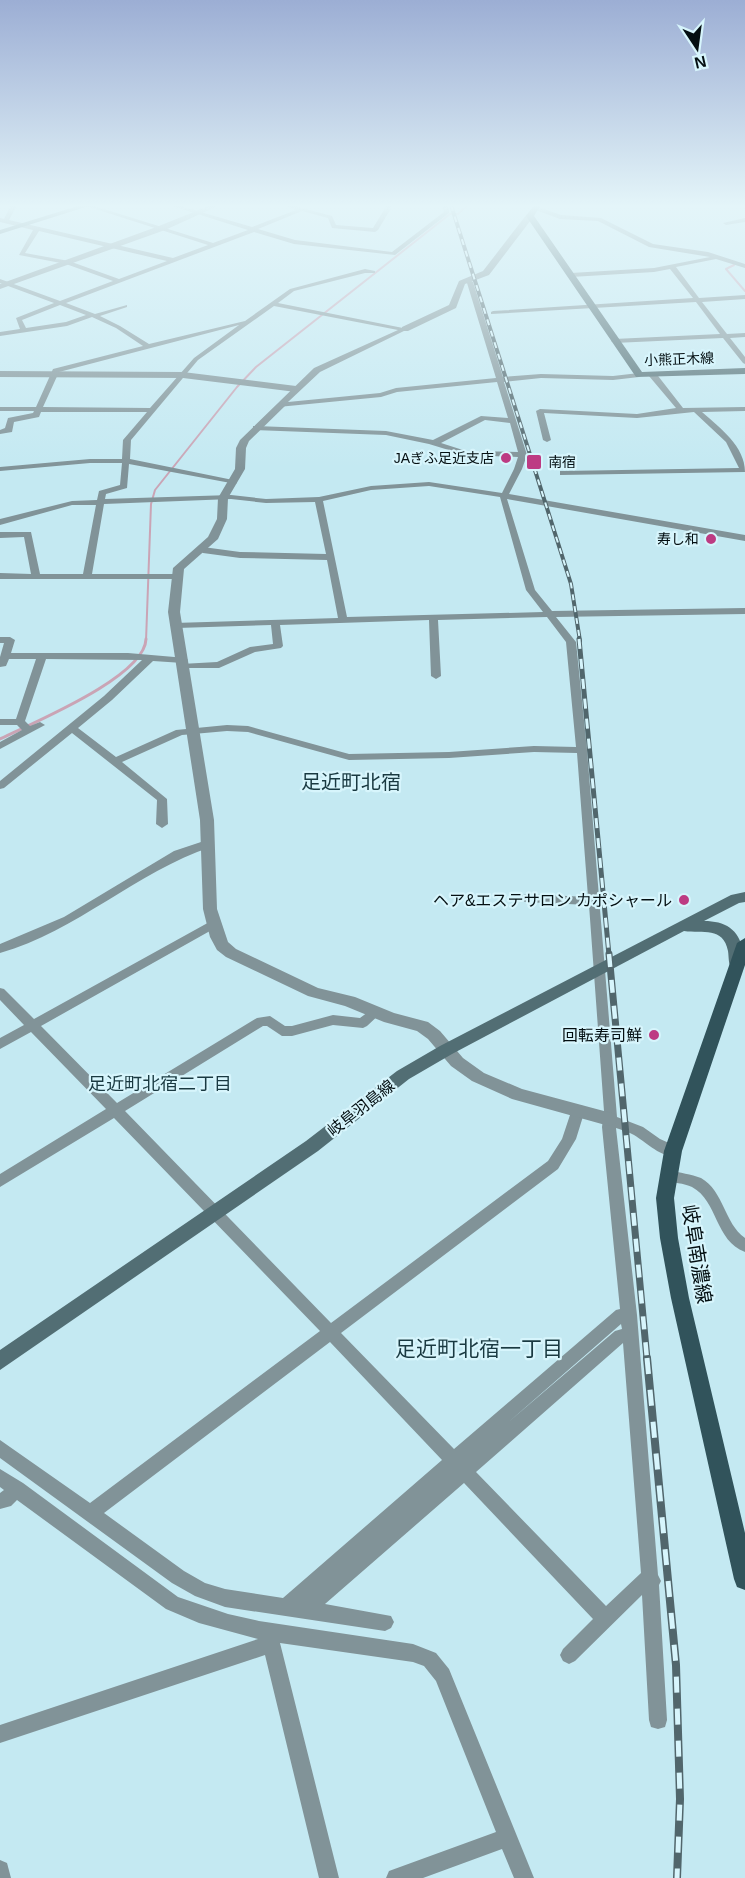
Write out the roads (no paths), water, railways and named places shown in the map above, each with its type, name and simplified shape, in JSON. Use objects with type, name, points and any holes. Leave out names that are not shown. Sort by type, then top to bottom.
[{"type":"main road","name":"小熊正木線","points":[[582,293],[639,375],[745,371]]},
{"type":"main road","name":"岐阜羽島線","points":[[0,1361],[312,1146],[403,1075],[678,928],[736,898],[745,897]]},
{"type":"main road","points":[[678,928],[706,926],[722,928],[732,936],[736,945],[737,969]]},
{"type":"main road","name":"岐阜南濃線","points":[[745,943],[673,1151],[665,1198],[669,1238],[680,1298],[745,1579]]},
{"type":"street","points":[[30,293],[94,316],[118,327],[147,346]]},
{"type":"street","points":[[24,331],[18,319],[89,293]]},
{"type":"street","points":[[87,576],[102,493],[124,486],[127,440],[196,359],[288,293]]},
{"type":"street","points":[[457,293],[453,306],[317,370],[256,428],[241,448],[242,461],[223,498],[219,529],[203,550],[179,568],[174,612],[207,820],[208,884],[213,924],[222,946],[231,953],[314,992],[349,1000],[376,1012],[422,1026],[434,1035],[457,1062],[478,1077],[518,1094],[609,1119],[638,1131],[655,1143],[673,1151]]},
{"type":"street","points":[[473,293],[523,455],[504,499],[531,590],[571,642],[600,969],[611,1110],[609,1119],[652,1581],[658,1720]]},
{"type":"street","points":[[692,293],[745,362]]},
{"type":"street","points":[[493,313],[699,302],[745,297]]},
{"type":"street","points":[[273,304],[405,329]]},
{"type":"street","points":[[0,334],[67,324],[125,306]]},
{"type":"street","points":[[0,432],[9,430],[11,420],[36,415],[52,375],[56,371],[250,320]]},
{"type":"street","points":[[614,341],[745,335]]},
{"type":"street","points":[[0,374],[183,375],[296,389]]},
{"type":"street","points":[[652,374],[681,410]]},
{"type":"street","points":[[281,405],[381,395],[396,390],[550,375],[613,378],[639,375]]},
{"type":"street","points":[[0,409],[153,410]]},
{"type":"street","points":[[547,440],[540,411],[636,416],[681,410],[745,409]]},
{"type":"street","points":[[563,472],[744,471],[729,441],[696,410]]},
{"type":"street","points":[[434,443],[484,418],[514,421]]},
{"type":"street","points":[[256,428],[387,433],[434,443],[465,453],[523,455]]},
{"type":"street","points":[[0,469],[90,461],[126,461],[233,482]]},
{"type":"street","points":[[0,522],[72,503],[223,498],[266,501],[319,499],[371,488],[429,484],[505,495],[556,506],[745,538]]},
{"type":"street","points":[[319,499],[343,620]]},
{"type":"street","points":[[0,535],[28,534],[36,576]]},
{"type":"street","points":[[203,550],[240,555],[331,557]]},
{"type":"street","points":[[0,576],[177,577]]},
{"type":"street","points":[[177,625],[550,614],[745,611]]},
{"type":"street","points":[[433,617],[436,676]]},
{"type":"street","points":[[0,640],[10,640],[3,660],[42,656],[128,656],[219,665],[253,649],[278,646],[275,622]]},
{"type":"street","points":[[20,722],[42,656]]},
{"type":"street","points":[[0,786],[125,683],[149,659]]},
{"type":"street","points":[[0,722],[20,722],[29,731]]},
{"type":"street","points":[[0,746],[40,725]]},
{"type":"street","points":[[72,728],[162,799],[162,824]]},
{"type":"street","points":[[116,761],[180,732],[194,730],[248,729],[349,757],[438,756],[534,748],[582,750]]},
{"type":"street","points":[[0,949],[68,920],[178,854],[207,844]]},
{"type":"street","points":[[525,898],[594,901]]},
{"type":"street","points":[[0,1044],[213,924]]},
{"type":"street","points":[[0,992],[116,1109],[606,1619]]},
{"type":"street","points":[[0,1181],[261,1021],[270,1021],[282,1031],[292,1031],[333,1020],[363,1023],[376,1012]]},
{"type":"street","points":[[90,1513],[553,1164],[563,1152],[573,1130],[578,1110]]},
{"type":"street","points":[[669,1176],[696,1183],[709,1194],[726,1230],[745,1246]]},
{"type":"street","points":[[306,1611],[621,1315],[628,1315]]},
{"type":"street","points":[[288,1608],[290,1602],[620,1336],[630,1335]]},
{"type":"street","points":[[0,1448],[178,1577],[201,1590],[225,1598],[385,1622]]},
{"type":"street","points":[[0,1477],[172,1603],[194,1614],[272,1639],[413,1653],[430,1659],[443,1675],[524,1878]]},
{"type":"street","points":[[0,1501],[5,1500],[16,1489]]},
{"type":"street","points":[[569,1655],[645,1580],[652,1581]]},
{"type":"street","points":[[0,1734],[272,1639]]},
{"type":"street","points":[[272,1639],[329,1878]]},
{"type":"street","points":[[396,1878],[508,1837]]},
{"type":"street","points":[[0,1870],[1,1878]]},
{"type":"waterway","points":[[146,641],[151,504],[155,490],[237,387],[256,367],[350,293]]},
{"type":"waterway","points":[[0,739],[60,710],[108,683],[141,654],[146,639]]},
{"type":"railway","points":[[479,293],[571,584],[580,641]]},
{"type":"railway","points":[[579,639],[609,955]]},
{"type":"railway","points":[[609,954],[647,1359]]},
{"type":"railway","points":[[647,1358],[676,1665],[680,1799],[677,1878]]},
{"type":"place","name":"JAぎふ足近支店","points":[[506,458]]},
{"type":"place","name":"南宿","points":[[534,462]]},
{"type":"place","name":"寿し和","points":[[711,539]]},
{"type":"place","name":"ヘア&エステサロン カポシャール","points":[[684,900]]},
{"type":"place","name":"回転寿司鮮","points":[[654,1035]]},
{"type":"district","name":"足近町北宿","points":[[351,782]]},
{"type":"district","name":"足近町北宿二丁目","points":[[160,1084]]},
{"type":"district","name":"足近町北宿一丁目","points":[[479,1348]]}]
